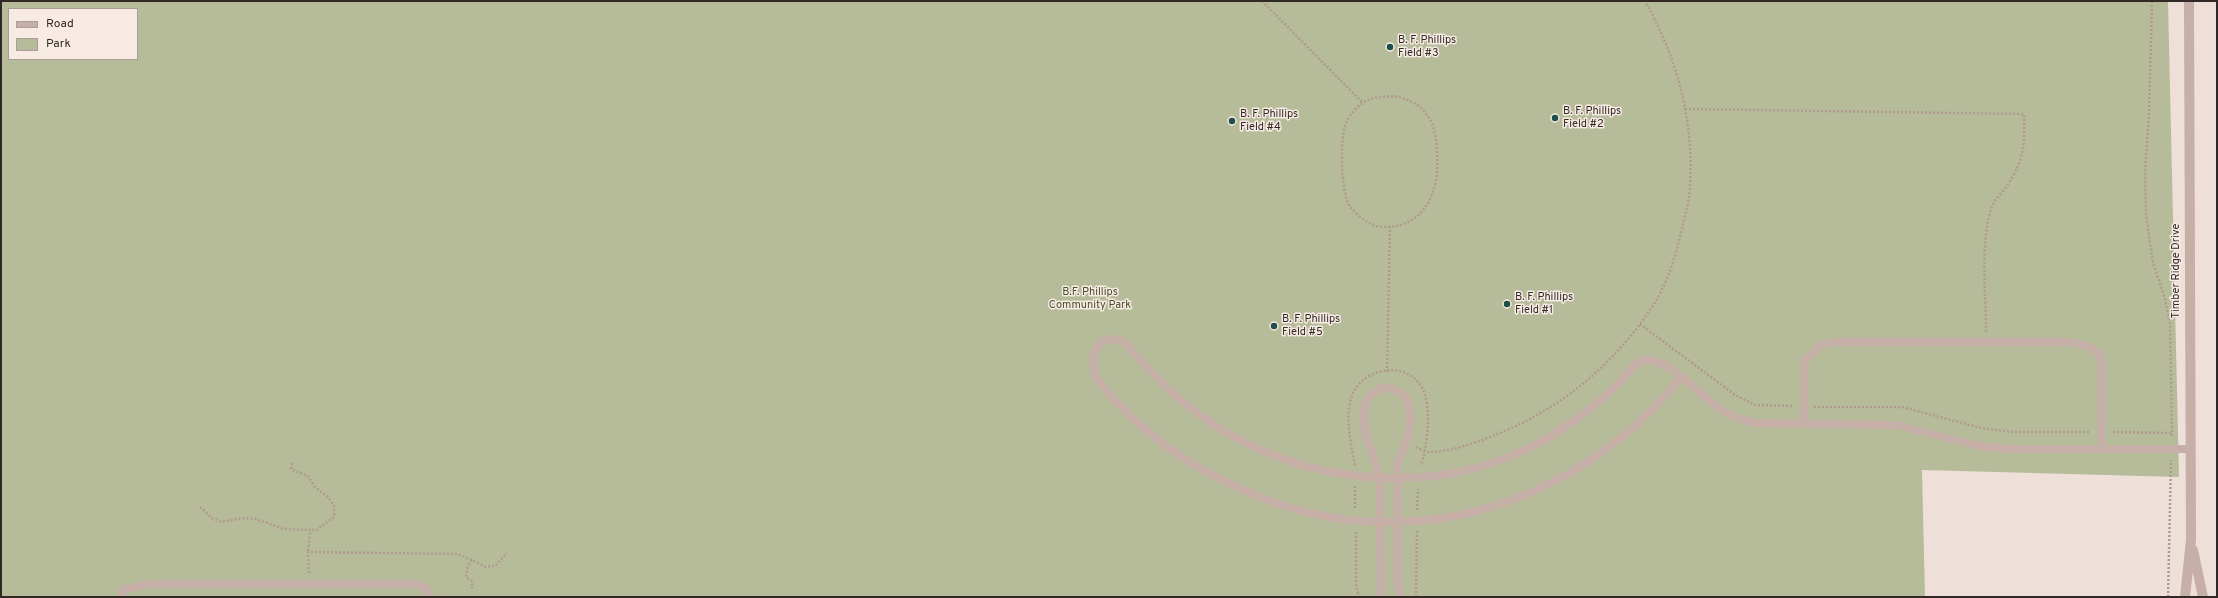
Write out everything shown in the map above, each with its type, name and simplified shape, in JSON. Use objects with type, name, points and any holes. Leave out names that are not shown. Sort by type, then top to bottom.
[{"type":"street","name":"Timber Ridge Drive","points":[[2185,597],[2191,540],[2189,449],[2189,1]]},
{"type":"street","name":"Timber Ridge Drive","points":[[2191,540],[2203,597]]},
{"type":"lane","points":[[1680,377],[1651,412],[1630,431],[1585,465],[1560,479],[1508,502],[1480,510],[1423,521],[1380,522],[1342,518],[1284,505],[1256,496],[1204,470],[1158,440],[1137,422],[1099,382],[1093,366],[1094,354],[1097,347],[1103,340],[1121,340],[1127,344],[1155,377],[1187,406],[1229,434],[1260,451],[1314,470],[1342,475],[1380,478],[1457,474],[1499,461],[1534,445],[1563,428],[1592,407],[1640,362],[1656,360],[1680,377],[1721,409],[1735,418],[1763,424],[1897,425],[1916,428],[1975,445],[2006,449],[2189,449]]},
{"type":"lane","points":[[1804,424],[1805,360],[1820,345],[1836,342],[2069,342],[2088,346],[2101,354],[2102,449]]},
{"type":"lane","points":[[1381,597],[1380,478],[1365,432],[1364,407],[1371,394],[1380,388],[1387,387],[1398,391],[1407,399],[1409,404],[1410,423],[1405,444],[1399,458],[1398,478],[1397,575],[1400,597]]},
{"type":"lane","points":[[122,597],[122,590],[150,584],[418,584],[426,588],[430,597]]},
{"type":"path","points":[[1262,1],[1363,103]]},
{"type":"path","points":[[1405,444],[1429,452],[1473,442],[1527,420],[1556,404],[1593,376],[1628,340],[1651,309],[1666,281],[1676,251],[1687,207],[1690,183],[1690,158],[1688,122],[1669,49],[1645,1]]},
{"type":"path","points":[[2152,1],[2149,114],[2145,171],[2146,214],[2153,263],[2164,295],[2170,323],[2172,449],[2168,597]]},
{"type":"path","points":[[1395,96],[1409,100],[1422,109],[1435,130],[1438,169],[1429,203],[1423,212],[1411,221],[1390,226],[1380,226],[1367,221],[1349,204],[1345,189],[1342,138],[1346,122],[1363,103],[1377,97],[1395,96]]},
{"type":"path","points":[[1685,109],[2024,114],[2025,146],[2018,170],[1992,206],[1988,220],[1986,255],[1986,342]]},
{"type":"path","points":[[1387,387],[1390,226]]},
{"type":"path","points":[[1640,324],[1735,395],[1755,405],[1805,407],[1902,407],[1981,428],[2014,432],[2172,433]]},
{"type":"path","points":[[200,507],[212,518],[221,522],[256,519],[284,529],[317,530],[334,517],[334,506],[329,498],[314,486],[308,476],[291,469],[292,463]]},
{"type":"path","points":[[308,584],[310,530]]},
{"type":"path","points":[[308,552],[458,554],[486,567],[494,566],[507,553]]},
{"type":"path","points":[[472,560],[466,573],[466,577],[472,581],[472,589]]},
{"type":"green space","name":"B.F. Phillips Community Park","points":[[1,1],[2168,1],[2179,477],[1922,470],[1925,597],[1,597]]},
{"type":"place","name":"B. F. Phillips Field #3","points":[[1390,47]]},
{"type":"place","name":"B. F. Phillips Field #2","points":[[1555,118]]},
{"type":"place","name":"B. F. Phillips Field #4","points":[[1232,121]]},
{"type":"place","name":"B. F. Phillips Field #1","points":[[1507,304]]},
{"type":"place","name":"B. F. Phillips Field #5","points":[[1274,326]]}]
